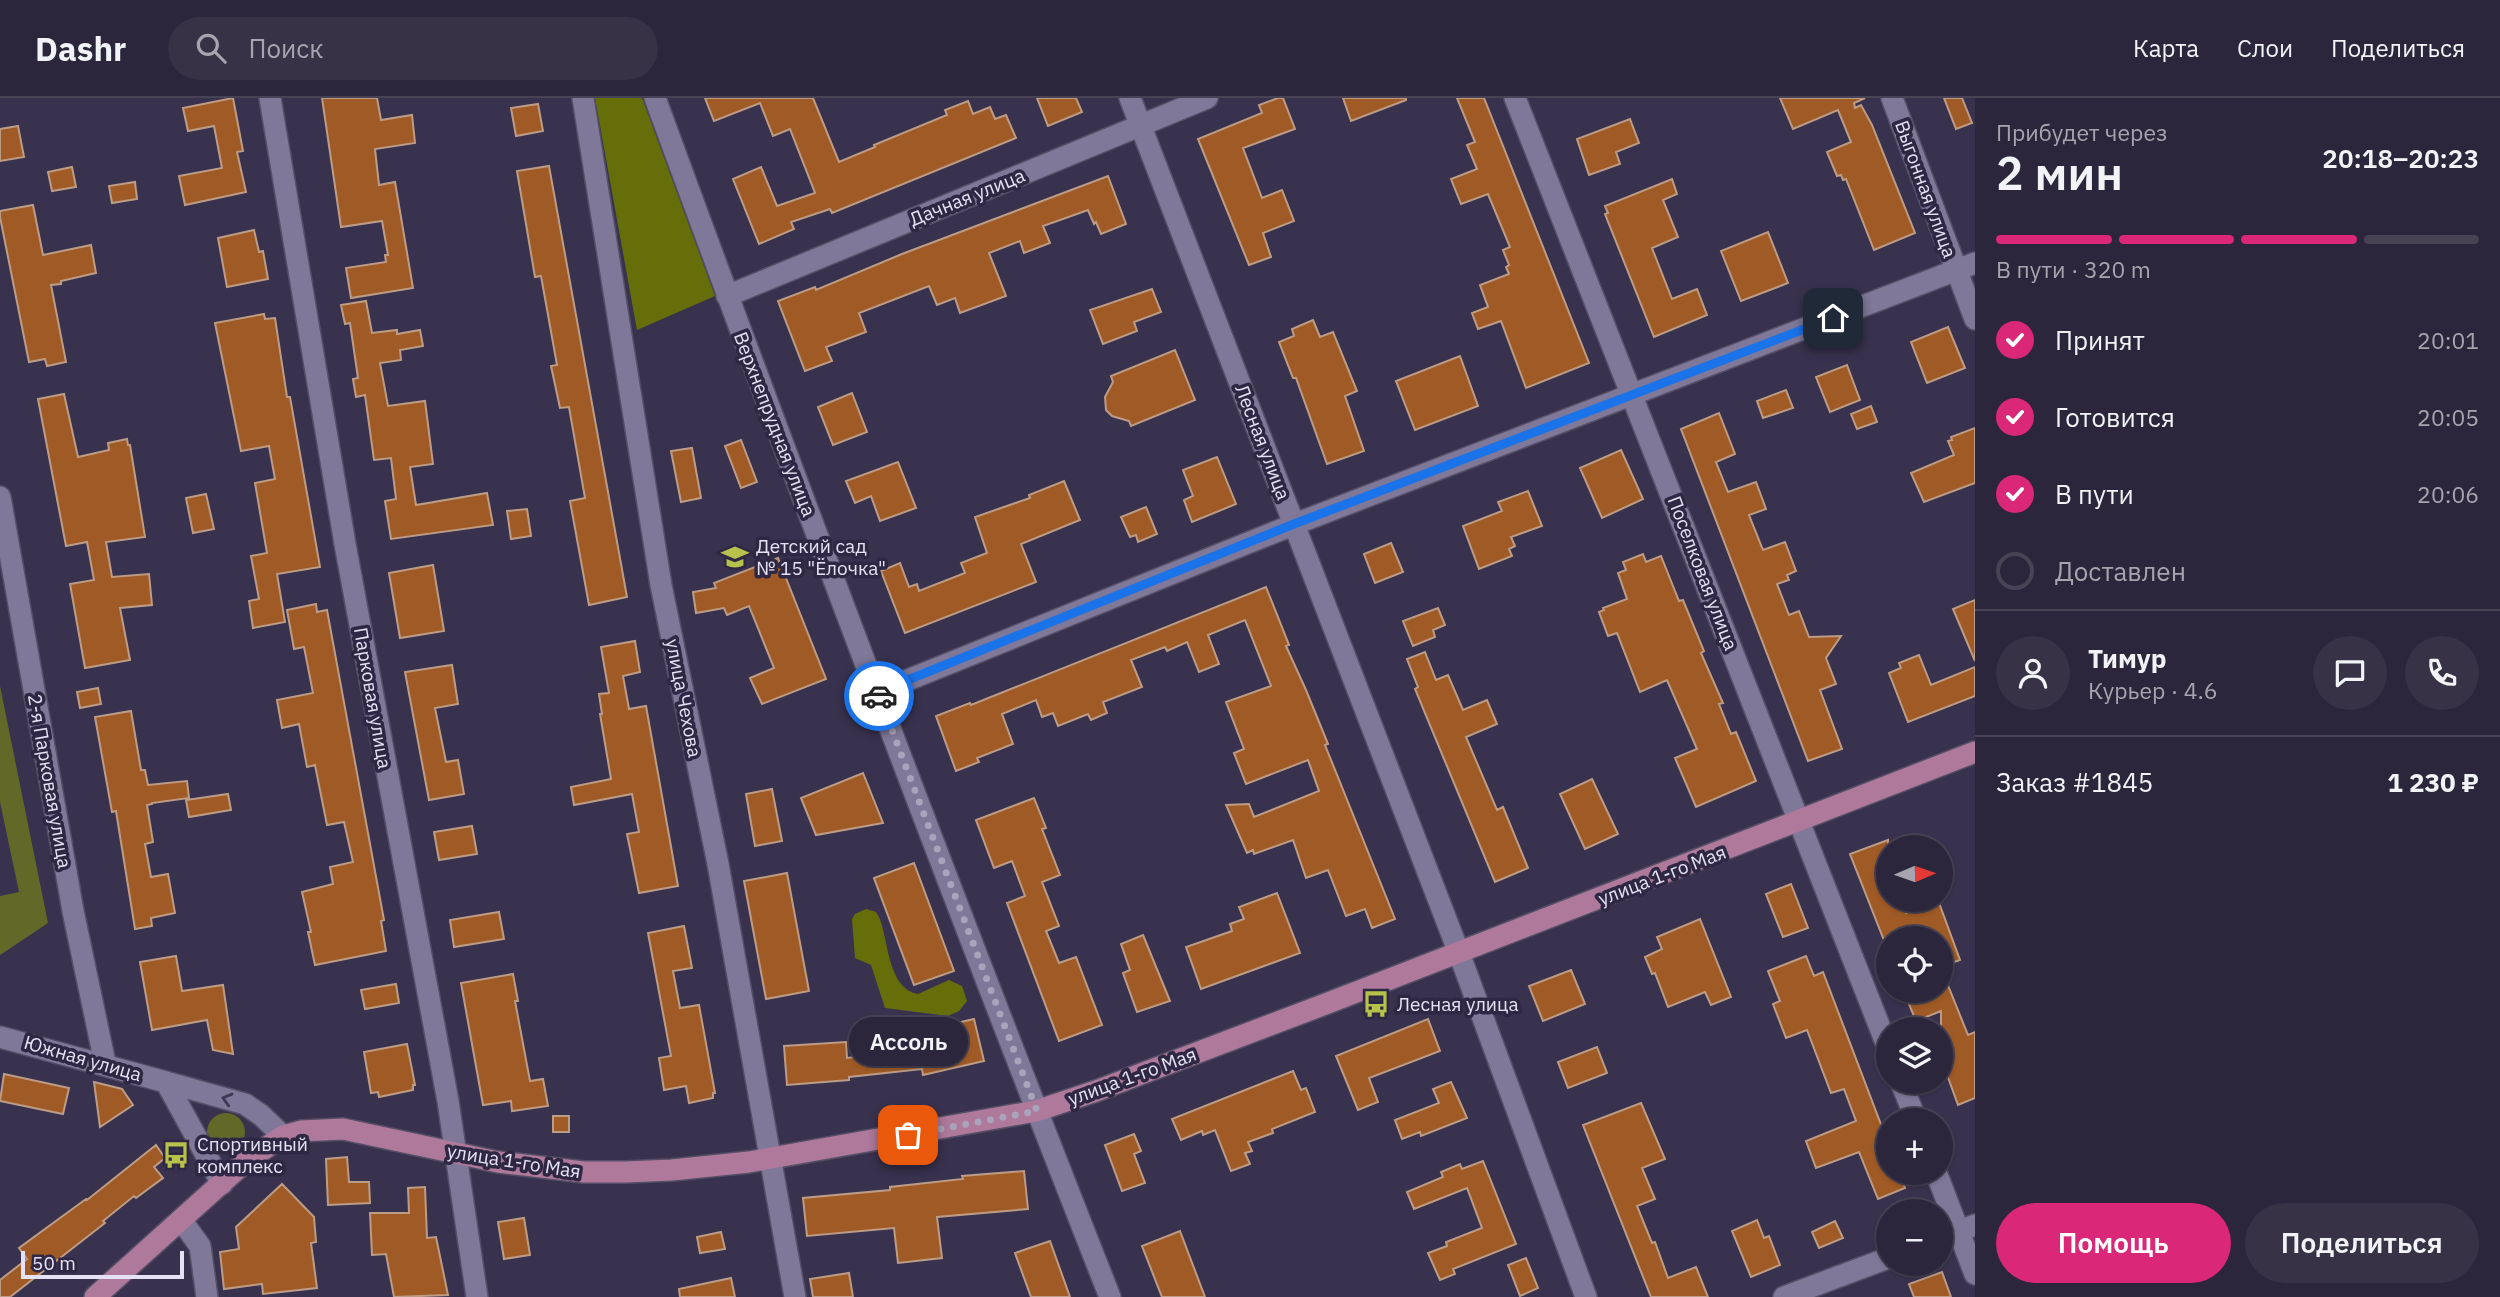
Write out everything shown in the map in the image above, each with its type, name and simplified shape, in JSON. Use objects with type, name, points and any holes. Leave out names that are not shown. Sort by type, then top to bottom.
[{"type":"main road","name":"улица 1-го Мая","points":[[95,1297],[260,1151],[283,1136],[302,1130],[343,1129],[498,1162],[584,1172],[672,1170],[769,1159],[1037,1111],[1459,953],[1975,752]]},
{"type":"street","name":"Парковая улица","points":[[270,98],[345,544],[456,1153],[477,1297]]},
{"type":"street","name":"улица Чехова","points":[[583,98],[661,585],[718,863],[795,1297]]},
{"type":"street","name":"Верхнепрудная улица","points":[[654,98],[727,296],[1110,1297]]},
{"type":"street","name":"Лесная улица","points":[[1130,98],[1459,953],[1586,1297]]},
{"type":"street","name":"Дачная улица","points":[[727,296],[1207,98]]},
{"type":"street","name":"Поселковая улица","points":[[1515,98],[1876,1017]]},
{"type":"street","name":"Выгонная улица","points":[[1892,98],[1965,266],[1975,318]]},
{"type":"street","points":[[878,692],[1294,524],[1965,266]]},
{"type":"street","name":"2-я Парковая улица","points":[[0,497],[73,911],[105,1063]]},
{"type":"street","name":"Южная улица","points":[[0,1037],[105,1063],[245,1104],[283,1136]]},
{"type":"street","points":[[166,1082],[222,1184]]},
{"type":"street","points":[[1941,1185],[1975,1274]]},
{"type":"street","points":[[181,1220],[200,1246],[207,1297]]},
{"type":"street","points":[[1784,1297],[1876,1262]]},
{"type":"green space","points":[[595,98],[642,98],[715,296],[637,330]]},
{"type":"green space","points":[[0,686],[48,923],[0,955],[0,896],[19,892],[0,802]]},
{"type":"green space","points":[[866,909],[876,912],[879,917],[891,962],[900,983],[918,994],[949,980],[962,986],[967,1001],[959,1011],[948,1016],[885,1008],[871,965],[855,958],[852,919],[855,914]]},
{"type":"green space","points":[[226,1113],[239,1119],[245,1132],[239,1145],[226,1151],[213,1145],[207,1132],[213,1119]]},
{"type":"building","points":[[233,98],[243,151],[237,152],[246,192],[185,205],[179,176],[222,168],[214,126],[188,131],[183,108]]},
{"type":"building","points":[[322,98],[377,98],[381,120],[412,115],[415,143],[375,149],[379,185],[395,182],[413,288],[351,298],[346,268],[386,262],[385,255],[388,255],[382,221],[341,227]]},
{"type":"building","points":[[705,98],[813,98],[839,162],[947,115],[945,110],[968,101],[973,114],[990,107],[995,119],[1006,115],[1016,138],[832,213],[830,209],[791,222],[794,229],[759,244],[733,179],[761,167],[777,206],[815,193],[790,129],[773,136],[760,103],[714,121]]},
{"type":"building","points":[[1037,98],[1076,98],[1082,112],[1048,126]]},
{"type":"building","points":[[1283,98],[1295,129],[1243,148],[1262,198],[1282,190],[1294,221],[1263,233],[1271,257],[1249,265],[1198,139],[1262,113],[1259,105]]},
{"type":"building","points":[[1343,98],[1406,98],[1406,100],[1351,121]]},
{"type":"building","points":[[1457,98],[1484,98],[1589,363],[1526,388],[1501,321],[1478,329],[1472,313],[1488,307],[1480,285],[1509,274],[1506,267],[1509,265],[1503,250],[1510,247],[1488,194],[1461,204],[1451,179],[1477,169],[1467,145],[1475,142]]},
{"type":"building","points":[[1780,98],[1865,98],[1854,103],[1855,108],[1861,105],[1872,125],[1915,233],[1874,250],[1846,179],[1843,180],[1841,175],[1837,176],[1827,152],[1851,142],[1838,110],[1793,129]]},
{"type":"building","points":[[1944,98],[1962,98],[1972,123],[1956,129]]},
{"type":"building","points":[[538,104],[543,131],[516,136],[511,108]]},
{"type":"building","points":[[1630,119],[1639,143],[1616,152],[1620,164],[1589,175],[1577,139]]},
{"type":"building","points":[[18,126],[24,157],[0,161],[0,129]]},
{"type":"building","points":[[549,166],[627,597],[589,605],[570,501],[585,498],[569,407],[560,408],[551,366],[557,365],[541,276],[535,277],[517,171]]},
{"type":"building","points":[[72,167],[76,187],[52,191],[48,172]]},
{"type":"building","points":[[1108,176],[1126,224],[1101,234],[1088,210],[1043,226],[1050,243],[1024,253],[1020,241],[989,253],[1006,296],[960,313],[955,298],[937,305],[929,286],[859,313],[866,332],[826,347],[832,361],[805,371],[778,301],[815,287],[816,290],[902,254]]},
{"type":"building","points":[[1672,179],[1677,194],[1663,200],[1678,237],[1652,248],[1672,299],[1697,289],[1707,315],[1654,337],[1605,214],[1608,213],[1605,206]]},
{"type":"building","points":[[135,182],[137,199],[112,203],[109,186]]},
{"type":"building","points":[[33,205],[43,255],[91,245],[96,273],[51,285],[66,362],[47,366],[45,359],[29,362],[0,217],[0,211]]},
{"type":"building","points":[[254,230],[259,252],[263,251],[268,279],[227,287],[218,238]]},
{"type":"building","points":[[1768,232],[1788,283],[1741,301],[1721,251]]},
{"type":"building","points":[[1152,289],[1161,312],[1134,322],[1137,331],[1103,344],[1090,310]]},
{"type":"building","points":[[366,301],[372,333],[397,330],[397,334],[420,330],[423,346],[400,350],[401,360],[380,363],[388,406],[425,401],[433,464],[410,467],[416,505],[487,493],[493,525],[391,539],[385,501],[396,499],[391,458],[374,460],[365,395],[356,397],[353,379],[358,378],[350,323],[345,324],[341,305]]},
{"type":"building","points":[[264,314],[265,319],[275,318],[287,397],[290,397],[320,567],[277,574],[285,622],[253,628],[249,601],[259,599],[251,556],[267,553],[255,483],[275,479],[269,446],[241,451],[215,323]]},
{"type":"building","points":[[1313,320],[1320,337],[1333,332],[1357,391],[1345,396],[1364,451],[1327,464],[1296,378],[1293,378],[1279,342],[1294,336],[1292,329]]},
{"type":"building","points":[[1948,327],[1965,368],[1927,383],[1911,342]]},
{"type":"building","points":[[1175,350],[1195,400],[1131,426],[1129,421],[1112,416],[1106,410],[1105,397],[1113,382],[1111,376]]},
{"type":"building","points":[[1460,356],[1478,406],[1415,430],[1396,381]]},
{"type":"building","points":[[1847,365],[1860,400],[1830,412],[1816,377]]},
{"type":"building","points":[[1786,390],[1793,408],[1763,418],[1757,401]]},
{"type":"building","points":[[852,393],[867,432],[833,445],[818,407]]},
{"type":"building","points":[[64,394],[78,457],[109,450],[108,443],[127,439],[130,445],[145,537],[106,542],[112,577],[149,574],[152,605],[120,608],[130,660],[85,668],[70,584],[94,580],[87,542],[66,546],[38,399]]},
{"type":"building","points":[[1871,406],[1877,422],[1857,429],[1851,414]]},
{"type":"building","points":[[1719,413],[1735,454],[1716,462],[1728,492],[1756,482],[1766,509],[1749,515],[1763,550],[1785,542],[1796,571],[1787,575],[1789,580],[1777,584],[1789,615],[1799,611],[1809,637],[1841,636],[1826,658],[1836,684],[1820,690],[1842,749],[1808,761],[1681,429]]},
{"type":"building","points":[[1975,428],[1975,483],[1924,502],[1911,473],[1954,455],[1948,441],[1952,440],[1951,437]]},
{"type":"building","points":[[741,440],[757,482],[741,488],[725,446]]},
{"type":"building","points":[[692,448],[701,498],[681,502],[671,451]]},
{"type":"building","points":[[1621,450],[1643,499],[1602,518],[1580,468]]},
{"type":"building","points":[[1217,457],[1236,504],[1192,522],[1184,500],[1193,496],[1183,470]]},
{"type":"building","points":[[898,462],[916,508],[880,521],[871,496],[855,503],[846,481]]},
{"type":"building","points":[[1064,481],[1080,520],[1021,544],[1036,582],[905,633],[881,571],[900,563],[909,587],[917,584],[919,591],[965,573],[961,563],[987,553],[975,517],[1030,498],[1029,495]]},
{"type":"building","points":[[1528,491],[1542,526],[1511,537],[1515,546],[1509,549],[1512,556],[1479,569],[1463,526],[1502,511],[1498,502]]},
{"type":"building","points":[[206,494],[214,529],[193,533],[186,498]]},
{"type":"building","points":[[1146,507],[1157,534],[1138,542],[1136,535],[1130,537],[1121,517]]},
{"type":"building","points":[[527,509],[531,536],[511,539],[507,511]]},
{"type":"building","points":[[1391,543],[1403,572],[1375,583],[1364,554]]},
{"type":"building","points":[[1643,554],[1646,562],[1661,556],[1679,601],[1683,600],[1704,651],[1701,653],[1723,703],[1719,704],[1731,734],[1736,732],[1756,781],[1696,807],[1675,758],[1697,749],[1667,680],[1640,692],[1617,633],[1608,636],[1599,612],[1627,599],[1618,573],[1626,570],[1623,562]]},
{"type":"building","points":[[778,558],[826,679],[762,704],[750,678],[774,668],[749,606],[727,615],[724,608],[696,613],[693,592],[716,588],[714,583]]},
{"type":"building","points":[[433,565],[444,631],[400,638],[389,573]]},
{"type":"building","points":[[1266,587],[1289,645],[1286,646],[1328,744],[1325,745],[1395,919],[1372,928],[1365,909],[1346,916],[1328,870],[1306,878],[1293,840],[1254,854],[1253,850],[1247,853],[1226,805],[1249,804],[1254,817],[1319,791],[1308,760],[1246,784],[1234,753],[1244,749],[1226,702],[1271,686],[1245,620],[1208,635],[1219,664],[1199,672],[1187,642],[1167,651],[1165,647],[1131,660],[1142,687],[1103,702],[1107,713],[1091,720],[1088,714],[1058,726],[1053,713],[1042,717],[1036,700],[1002,714],[1013,744],[977,758],[979,762],[956,771],[936,716],[970,703],[971,705]]},
{"type":"building","points":[[1975,600],[1975,661],[1953,609]]},
{"type":"building","points":[[316,604],[317,612],[327,610],[384,920],[381,921],[386,951],[315,965],[302,892],[333,884],[330,867],[353,862],[344,822],[327,825],[315,765],[307,767],[299,724],[282,728],[277,700],[313,693],[304,647],[294,649],[287,610]]},
{"type":"building","points":[[1438,608],[1445,625],[1433,630],[1435,637],[1413,646],[1403,621]]},
{"type":"building","points":[[635,641],[640,672],[623,676],[629,709],[646,706],[678,886],[639,893],[627,834],[639,832],[632,794],[574,805],[571,787],[611,779],[600,714],[599,694],[609,693],[601,647]]},
{"type":"building","points":[[1425,652],[1436,680],[1448,675],[1463,710],[1487,700],[1497,724],[1466,737],[1497,810],[1503,807],[1528,868],[1495,882],[1415,689],[1418,687],[1407,659]]},
{"type":"building","points":[[1919,655],[1931,685],[1975,667],[1975,696],[1908,722],[1889,673],[1901,668],[1899,663]]},
{"type":"building","points":[[452,665],[458,704],[435,708],[446,762],[458,760],[464,794],[429,800],[405,672]]},
{"type":"building","points":[[98,688],[101,704],[80,708],[77,692]]},
{"type":"building","points":[[131,711],[141,770],[145,770],[148,785],[187,781],[189,798],[147,805],[153,842],[145,844],[151,877],[168,874],[175,913],[151,918],[152,926],[135,929],[116,811],[112,812],[95,717]]},
{"type":"building","points":[[863,773],[883,823],[816,835],[801,798]]},
{"type":"building","points":[[1592,779],[1618,834],[1585,849],[1560,794]]},
{"type":"building","points":[[772,789],[782,841],[755,846],[746,794]]},
{"type":"building","points":[[228,794],[231,810],[189,817],[186,800]]},
{"type":"building","points":[[1034,798],[1046,828],[1042,829],[1060,875],[1042,882],[1059,926],[1046,931],[1059,963],[1076,957],[1102,1025],[1059,1041],[1007,903],[1025,896],[1012,861],[994,868],[976,820]]},
{"type":"building","points":[[472,826],[477,854],[439,860],[434,832]]},
{"type":"building","points":[[1876,844],[1876,912],[1942,912],[1948,926],[1878,926],[1850,854]]},
{"type":"building","points":[[914,863],[954,971],[914,985],[874,878]]},
{"type":"building","points":[[787,873],[809,991],[766,999],[744,881]]},
{"type":"building","points":[[1791,884],[1808,928],[1783,937],[1766,894]]},
{"type":"building","points":[[1277,893],[1300,953],[1201,989],[1186,947],[1232,931],[1230,924],[1244,919],[1239,907]]},
{"type":"building","points":[[499,912],[504,939],[454,947],[450,920]]},
{"type":"building","points":[[1700,919],[1731,997],[1711,1005],[1705,992],[1668,1007],[1655,973],[1652,974],[1645,957],[1662,949],[1657,937]]},
{"type":"building","points":[[684,926],[692,968],[673,971],[680,1008],[699,1005],[715,1093],[713,1098],[689,1103],[686,1086],[664,1090],[659,1058],[671,1056],[648,933]]},
{"type":"building","points":[[1143,935],[1170,1001],[1137,1012],[1123,973],[1130,970],[1121,944]]},
{"type":"building","points":[[1953,941],[1960,960],[1953,963]]},
{"type":"building","points":[[176,956],[182,991],[223,985],[233,1054],[213,1050],[207,1020],[152,1030],[140,962]]},
{"type":"building","points":[[1806,956],[1814,976],[1823,972],[1876,1111],[1876,1185],[1904,1185],[1905,1188],[1878,1199],[1859,1152],[1816,1168],[1806,1141],[1856,1121],[1844,1089],[1831,1093],[1807,1030],[1786,1038],[1773,1004],[1780,1001],[1768,971]]},
{"type":"building","points":[[1571,970],[1585,1004],[1543,1021],[1529,986]]},
{"type":"building","points":[[513,974],[518,1001],[515,1001],[530,1081],[543,1079],[548,1106],[512,1111],[511,1101],[483,1105],[461,983]]},
{"type":"building","points":[[396,984],[399,1003],[365,1009],[361,990]]},
{"type":"building","points":[[1953,998],[1968,1035],[1975,1032],[1975,1098],[1958,1105],[1953,1091],[1953,1017],[1941,1017],[1941,1011],[1926,1017],[1914,1017],[1908,1003],[1953,1003]]},
{"type":"building","points":[[974,1019],[984,1061],[923,1075],[922,1069],[849,1077],[849,1080],[787,1085],[784,1046],[846,1042],[847,1058],[917,1050],[913,1033]]},
{"type":"building","points":[[1428,1019],[1440,1051],[1369,1078],[1378,1102],[1358,1110],[1336,1056]]},
{"type":"building","points":[[407,1044],[415,1085],[413,1090],[379,1097],[378,1092],[371,1093],[364,1052]]},
{"type":"building","points":[[1597,1047],[1607,1073],[1568,1088],[1558,1062]]},
{"type":"building","points":[[1293,1071],[1301,1090],[1306,1088],[1315,1112],[1248,1142],[1252,1151],[1245,1153],[1250,1164],[1231,1171],[1215,1130],[1203,1135],[1202,1131],[1181,1140],[1172,1119]]},
{"type":"building","points":[[4,1074],[69,1088],[63,1114],[0,1101]]},
{"type":"building","points":[[94,1082],[122,1089],[133,1105],[100,1127]]},
{"type":"building","points":[[1451,1082],[1467,1118],[1421,1136],[1420,1132],[1402,1139],[1395,1120],[1439,1103],[1433,1089]]},
{"type":"building","points":[[1641,1103],[1665,1159],[1642,1168],[1655,1199],[1637,1206],[1652,1243],[1655,1242],[1668,1278],[1696,1267],[1708,1297],[1651,1297],[1583,1125]]},
{"type":"building","points":[[553,1116],[569,1116],[569,1132],[553,1132]]},
{"type":"building","points":[[1134,1134],[1141,1151],[1134,1154],[1145,1183],[1122,1191],[1105,1145]]},
{"type":"building","points":[[156,1145],[165,1158],[154,1167],[163,1178],[136,1198],[134,1196],[103,1221],[105,1223],[10,1297],[0,1297],[0,1280],[27,1259],[19,1248],[87,1200]]},
{"type":"building","points":[[347,1157],[349,1182],[369,1182],[370,1203],[328,1205],[326,1159]]},
{"type":"building","points":[[1483,1161],[1516,1244],[1453,1269],[1455,1274],[1440,1280],[1428,1253],[1447,1246],[1446,1242],[1482,1228],[1467,1188],[1414,1209],[1407,1192],[1443,1177],[1441,1172],[1460,1164],[1462,1169]]},
{"type":"building","points":[[1024,1171],[1028,1209],[937,1217],[942,1258],[898,1263],[894,1228],[807,1236],[803,1198],[890,1190],[890,1187],[963,1179],[962,1176]]},
{"type":"building","points":[[282,1184],[314,1217],[316,1242],[311,1243],[317,1288],[263,1294],[262,1284],[224,1289],[220,1252],[239,1249],[236,1227]]},
{"type":"building","points":[[425,1187],[427,1238],[436,1237],[448,1295],[394,1297],[386,1254],[372,1255],[370,1213],[409,1213],[408,1188]]},
{"type":"building","points":[[524,1218],[530,1255],[504,1259],[498,1222]]},
{"type":"building","points":[[1757,1220],[1764,1238],[1769,1236],[1780,1265],[1751,1277],[1732,1231]]},
{"type":"building","points":[[1835,1221],[1843,1238],[1819,1248],[1812,1232]]},
{"type":"building","points":[[1180,1231],[1205,1297],[1162,1297],[1142,1246]]},
{"type":"building","points":[[721,1232],[725,1249],[700,1253],[697,1237]]},
{"type":"building","points":[[1050,1241],[1070,1297],[1031,1297],[1015,1253]]},
{"type":"building","points":[[1526,1258],[1538,1288],[1520,1296],[1508,1265]]},
{"type":"building","points":[[849,1273],[853,1297],[813,1297],[810,1279]]},
{"type":"building","points":[[1931,1276],[1943,1276],[1951,1297],[1914,1297],[1909,1284]]},
{"type":"building","points":[[731,1278],[735,1297],[680,1297],[679,1289]]},
{"type":"way so far","points":[[879,696],[1037,1111],[908,1135]]},
{"type":"place","name":"Детский сад № 15 \"Ёлочка\"","points":[[735,557]]},
{"type":"place","name":"Лесная улица","points":[[1376,1004]]},
{"type":"place","name":"Ассоль","points":[[908,1135]]},
{"type":"place","name":"Спортивный комплекс","points":[[176,1155]]},
{"type":"route","points":[[879,696],[878,692],[1294,524],[1833,318]]}]
